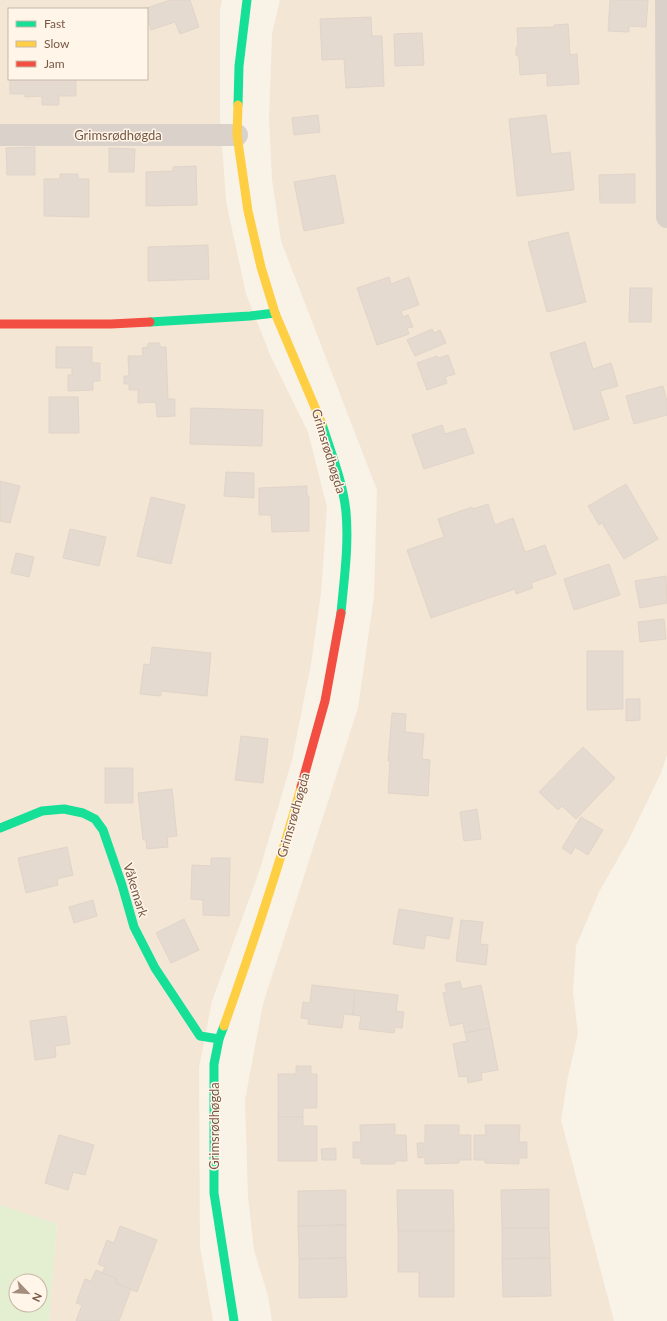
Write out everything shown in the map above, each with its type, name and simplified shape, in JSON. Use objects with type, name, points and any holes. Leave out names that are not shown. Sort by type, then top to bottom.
[{"type":"main road","name":"Grimsrødhøgda","points":[[234,1321],[214,1193],[214,1064],[219,1039],[257,933],[290,828],[325,701],[336,647],[342,607],[347,547],[346,512],[340,479],[321,422],[275,313],[260,267],[248,211],[237,135],[239,66],[247,0]]},
{"type":"main road","points":[[0,324],[111,324],[250,316],[275,313]]},
{"type":"main road","name":"Våkemark","points":[[0,828],[42,811],[64,809],[84,813],[95,820],[103,830],[122,885],[134,927],[155,968],[200,1036],[219,1039]]},
{"type":"street","points":[[666,0],[667,217]]},
{"type":"street","name":"Grimsrødhøgda","points":[[0,135],[237,135]]},
{"type":"shaded area","points":[[0,0],[222,0],[220,10],[220,117],[226,201],[246,294],[271,357],[308,432],[327,507],[321,593],[311,664],[292,760],[259,872],[212,1001],[199,1067],[200,1247],[213,1321],[49,1321],[57,1224],[0,1205]]},
{"type":"shaded area","points":[[280,0],[667,0],[667,755],[661,773],[628,841],[599,892],[576,946],[573,992],[578,1034],[568,1076],[561,1120],[614,1321],[272,1321],[268,1296],[254,1250],[248,1196],[245,1100],[263,1004],[358,708],[374,597],[377,490],[281,241],[272,179],[269,119],[272,34]]},
{"type":"green space","points":[[0,1205],[57,1224],[49,1321],[0,1321]]},
{"type":"building","points":[[170,0],[190,0],[199,27],[180,34],[175,22],[151,30],[148,21],[147,8]]},
{"type":"building","points":[[610,0],[648,0],[646,27],[629,26],[629,32],[608,31]]},
{"type":"building","points":[[371,17],[372,36],[382,36],[384,86],[346,88],[344,59],[322,60],[320,19]]},
{"type":"building","points":[[568,24],[570,55],[577,54],[579,84],[547,86],[547,73],[520,75],[519,57],[516,55],[516,48],[518,45],[517,28],[554,27],[554,25]]},
{"type":"building","points":[[422,33],[424,65],[395,66],[394,34]]},
{"type":"building","points":[[10,80],[76,80],[76,96],[59,96],[59,105],[42,105],[42,96],[25,97],[25,94],[10,94]]},
{"type":"building","points":[[318,115],[320,132],[294,135],[292,118]]},
{"type":"building","points":[[546,115],[551,154],[570,152],[574,190],[517,196],[509,119]]},
{"type":"building","points":[[35,147],[35,175],[7,175],[6,148]]},
{"type":"building","points":[[109,148],[135,149],[134,172],[109,172]]},
{"type":"building","points":[[196,166],[197,205],[146,206],[146,172],[173,171],[173,167]]},
{"type":"building","points":[[60,174],[78,174],[78,179],[89,179],[89,217],[44,216],[44,179],[60,179]]},
{"type":"building","points":[[635,174],[635,203],[600,203],[599,175]]},
{"type":"building","points":[[335,175],[344,223],[304,231],[294,182]]},
{"type":"building","points":[[568,232],[586,302],[547,312],[528,242]]},
{"type":"building","points":[[208,245],[209,279],[148,281],[148,247]]},
{"type":"building","points":[[389,277],[391,284],[409,277],[419,305],[401,311],[403,317],[408,315],[413,327],[407,328],[409,334],[377,345],[357,288]]},
{"type":"building","points":[[630,288],[652,288],[651,322],[629,322]]},
{"type":"building","points":[[432,329],[434,333],[440,330],[446,343],[415,356],[407,340]]},
{"type":"building","points":[[585,342],[593,369],[611,363],[618,386],[600,391],[609,419],[574,430],[550,353]]},
{"type":"building","points":[[148,343],[160,343],[160,347],[166,347],[168,399],[175,399],[175,416],[157,417],[156,402],[138,403],[138,390],[129,390],[129,384],[124,384],[124,376],[129,376],[128,356],[143,356],[142,348],[148,347]]},
{"type":"building","points":[[56,347],[92,347],[92,363],[100,363],[100,381],[93,381],[93,390],[68,391],[68,375],[72,375],[72,368],[56,368]]},
{"type":"building","points":[[448,355],[455,374],[445,377],[447,383],[427,390],[417,363],[437,356],[439,358]]},
{"type":"building","points":[[663,386],[667,402],[667,415],[634,424],[626,396]]},
{"type":"building","points":[[49,397],[78,397],[79,433],[49,433]]},
{"type":"building","points":[[191,408],[263,410],[262,446],[190,444]]},
{"type":"building","points":[[442,425],[445,434],[465,428],[474,453],[424,469],[412,435]]},
{"type":"building","points":[[226,472],[254,473],[254,498],[224,496]]},
{"type":"building","points":[[0,481],[20,486],[10,523],[0,521]]},
{"type":"building","points":[[626,484],[658,539],[624,559],[602,523],[599,525],[588,506]]},
{"type":"building","points":[[307,486],[307,496],[309,496],[309,531],[272,532],[271,515],[259,515],[259,488]]},
{"type":"building","points":[[151,497],[185,505],[171,564],[137,556]]},
{"type":"building","points":[[488,504],[495,525],[513,518],[525,552],[545,545],[556,574],[531,583],[533,588],[516,594],[515,589],[431,618],[407,550],[444,537],[438,519],[472,507],[473,509]]},
{"type":"building","points":[[70,529],[106,537],[99,566],[63,558]]},
{"type":"building","points":[[16,553],[34,557],[29,577],[11,573]]},
{"type":"building","points":[[609,564],[620,595],[574,610],[564,579]]},
{"type":"building","points":[[666,576],[667,603],[640,608],[635,581]]},
{"type":"building","points":[[664,619],[666,639],[640,642],[638,622]]},
{"type":"building","points":[[152,647],[211,653],[207,696],[161,691],[161,696],[140,694],[144,664],[150,665]]},
{"type":"building","points":[[587,651],[623,651],[623,709],[587,710]]},
{"type":"building","points":[[626,699],[640,699],[640,720],[626,721]]},
{"type":"building","points":[[392,713],[406,714],[405,732],[424,734],[422,759],[430,760],[428,796],[388,793],[390,761],[388,761]]},
{"type":"building","points":[[241,736],[268,739],[263,783],[235,780]]},
{"type":"building","points":[[583,747],[615,778],[576,819],[562,806],[558,810],[539,792]]},
{"type":"building","points":[[105,768],[133,768],[133,803],[105,803]]},
{"type":"building","points":[[172,789],[177,836],[167,837],[168,847],[147,849],[146,840],[143,840],[138,793]]},
{"type":"building","points":[[477,809],[481,839],[464,841],[460,812]]},
{"type":"building","points":[[581,817],[603,830],[588,855],[575,847],[571,854],[562,848]]},
{"type":"building","points":[[67,847],[73,875],[57,879],[58,885],[26,893],[18,858]]},
{"type":"building","points":[[211,858],[230,858],[229,916],[203,915],[203,900],[191,899],[192,865],[211,866]]},
{"type":"building","points":[[93,900],[97,916],[74,923],[69,907]]},
{"type":"building","points":[[399,909],[453,918],[449,939],[426,935],[424,949],[393,944]]},
{"type":"building","points":[[184,919],[199,950],[171,963],[156,933]]},
{"type":"building","points":[[461,920],[483,922],[480,944],[488,945],[486,965],[456,961]]},
{"type":"building","points":[[460,981],[462,989],[481,985],[490,1028],[465,1033],[463,1023],[450,1026],[443,993],[447,992],[445,984]]},
{"type":"building","points":[[312,985],[355,990],[353,1015],[344,1014],[342,1028],[308,1024],[309,1019],[301,1018],[303,1002],[310,1003]]},
{"type":"building","points":[[355,990],[398,995],[396,1011],[404,1012],[402,1028],[395,1027],[394,1033],[359,1029],[361,1016],[353,1015]]},
{"type":"building","points":[[66,1016],[70,1044],[55,1046],[56,1057],[35,1060],[30,1021]]},
{"type":"building","points":[[490,1028],[498,1070],[481,1073],[482,1080],[468,1083],[467,1076],[459,1077],[453,1044],[467,1041],[465,1033]]},
{"type":"building","points":[[296,1066],[311,1066],[311,1074],[317,1074],[317,1108],[303,1108],[303,1117],[278,1117],[278,1074],[296,1074]]},
{"type":"building","points":[[278,1117],[303,1117],[303,1126],[317,1126],[317,1161],[278,1161]]},
{"type":"building","points":[[395,1124],[395,1135],[406,1135],[407,1161],[395,1161],[395,1164],[361,1164],[361,1158],[353,1158],[353,1142],[361,1142],[360,1125]]},
{"type":"building","points":[[425,1125],[459,1125],[459,1135],[471,1135],[471,1160],[459,1160],[459,1163],[425,1164],[425,1157],[418,1158],[417,1143],[425,1143]]},
{"type":"building","points":[[485,1125],[520,1125],[519,1142],[527,1142],[527,1158],[519,1158],[519,1164],[485,1163],[485,1160],[474,1160],[474,1135],[486,1135]]},
{"type":"building","points":[[59,1135],[94,1145],[85,1175],[73,1172],[68,1190],[45,1183]]},
{"type":"building","points":[[336,1148],[336,1160],[322,1160],[321,1149]]},
{"type":"building","points":[[549,1189],[549,1228],[502,1228],[501,1190]]},
{"type":"building","points":[[346,1190],[346,1225],[298,1226],[298,1191]]},
{"type":"building","points":[[397,1190],[453,1190],[454,1231],[398,1231]]},
{"type":"building","points":[[346,1225],[346,1258],[299,1259],[298,1226]]},
{"type":"building","points":[[120,1226],[157,1240],[137,1292],[115,1283],[117,1279],[102,1273],[105,1267],[98,1264],[107,1240],[114,1243]]},
{"type":"building","points":[[502,1228],[549,1228],[550,1258],[502,1259]]},
{"type":"building","points":[[398,1231],[454,1231],[454,1297],[419,1297],[419,1272],[398,1272]]},
{"type":"building","points":[[346,1258],[347,1297],[299,1298],[299,1259]]},
{"type":"building","points":[[550,1258],[551,1296],[503,1297],[502,1259]]},
{"type":"building","points":[[96,1270],[117,1279],[115,1283],[131,1289],[119,1321],[76,1321],[82,1305],[76,1303],[85,1279],[91,1281]]},
{"type":"traffic: fast","points":[[238,105],[239,66],[247,0]]},
{"type":"traffic: fast","points":[[150,322],[275,313]]},
{"type":"traffic: fast","points":[[322,424],[339,479],[346,512],[347,550],[341,613]]},
{"type":"traffic: fast","points":[[0,828],[42,811],[64,809],[83,813],[95,819],[103,830],[122,885],[134,927],[155,968],[200,1036],[219,1039]]},
{"type":"traffic: fast","points":[[224,1026],[219,1039],[214,1064],[214,1193],[234,1321]]},
{"type":"traffic: slow","points":[[238,105],[237,135],[248,211],[261,267],[275,313],[322,424]]},
{"type":"traffic: slow","points":[[224,1026],[265,907],[301,787]]},
{"type":"traffic: jam","points":[[0,324],[111,324],[150,322]]},
{"type":"traffic: jam","points":[[301,787],[325,701],[341,613]]}]
